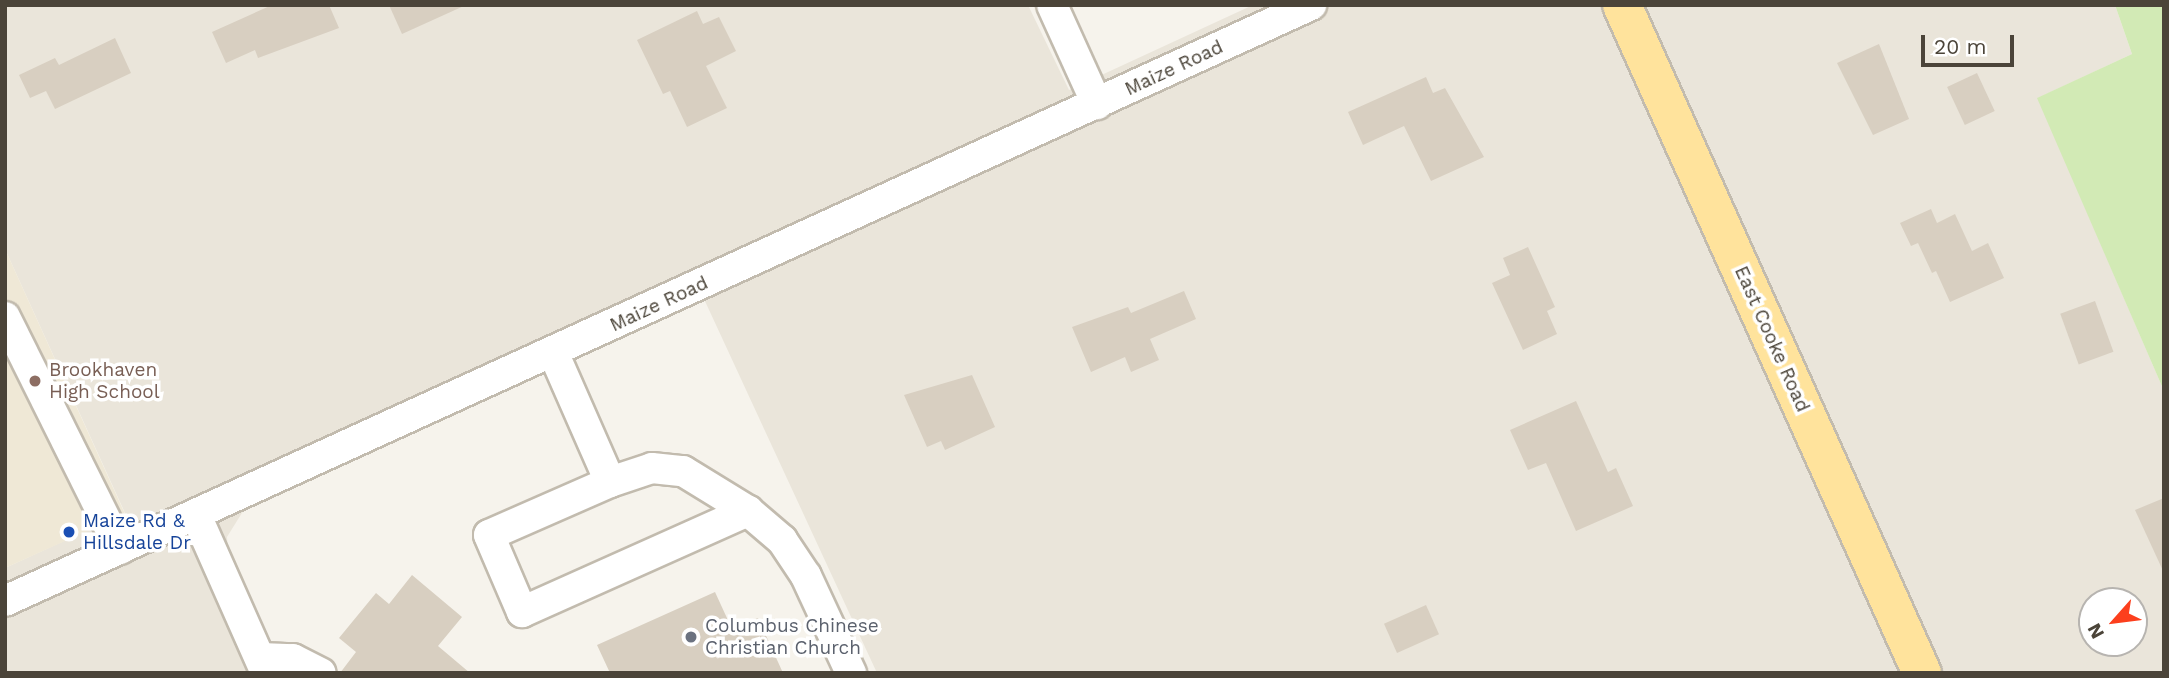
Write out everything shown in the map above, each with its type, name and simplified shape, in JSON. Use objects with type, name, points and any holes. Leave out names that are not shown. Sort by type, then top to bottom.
[{"type":"main road","name":"East Cooke Road","points":[[1622,5],[1922,673]]},
{"type":"street","points":[[1052,5],[1097,104]]},
{"type":"street","name":"Maize Road","points":[[5,601],[1311,5]]},
{"type":"street","points":[[5,317],[120,549]]},
{"type":"street","points":[[553,352],[610,482]]},
{"type":"street","points":[[748,510],[522,611],[489,535],[610,482],[652,468],[682,471],[748,510],[782,540],[806,576],[851,673]]},
{"type":"street","points":[[196,515],[263,665],[293,659],[321,673]]},
{"type":"shaded area","points":[[5,5],[1028,5],[1069,90],[1253,5],[2115,5],[2132,54],[2038,98],[2164,391],[2164,673],[877,673],[704,299],[245,508],[227,537],[228,555],[280,673],[5,673],[5,568],[125,513],[5,249]]},
{"type":"shaded area","name":"Brookhaven High School","points":[[5,249],[125,514],[5,568]]},
{"type":"green space","points":[[2115,5],[2164,5],[2164,391],[2037,98],[2132,54]]},
{"type":"building","points":[[272,5],[329,5],[339,28],[258,58],[255,50],[226,63],[212,32]]},
{"type":"building","points":[[389,5],[466,5],[402,34]]},
{"type":"building","points":[[697,11],[703,24],[719,17],[736,51],[706,66],[727,108],[687,127],[670,91],[663,94],[637,40]]},
{"type":"building","points":[[115,38],[131,73],[55,109],[46,91],[30,98],[19,75],[55,58],[59,65]]},
{"type":"building","points":[[1879,44],[1909,119],[1873,135],[1837,63]]},
{"type":"building","points":[[1977,73],[1995,111],[1965,125],[1947,87]]},
{"type":"building","points":[[1426,77],[1433,93],[1445,88],[1484,157],[1431,181],[1404,126],[1363,145],[1348,112]]},
{"type":"building","points":[[1931,209],[1937,223],[1955,214],[1972,251],[1988,243],[2004,278],[1950,302],[1936,271],[1932,273],[1918,243],[1911,246],[1900,223]]},
{"type":"building","points":[[1528,247],[1555,307],[1547,311],[1557,334],[1523,350],[1492,283],[1510,275],[1503,258]]},
{"type":"building","points":[[1184,291],[1196,319],[1150,339],[1159,360],[1131,372],[1125,357],[1091,372],[1072,327],[1128,307],[1131,313]]},
{"type":"building","points":[[2095,301],[2113,352],[2079,364],[2060,314]]},
{"type":"building","points":[[972,375],[995,427],[945,450],[941,441],[927,447],[904,395]]},
{"type":"building","points":[[1576,401],[1608,472],[1616,468],[1633,506],[1576,531],[1546,463],[1528,470],[1510,430]]},
{"type":"building","points":[[2164,498],[2164,573],[2135,510]]},
{"type":"building","points":[[412,575],[462,617],[438,646],[470,673],[340,673],[356,652],[339,638],[376,593],[389,604]]},
{"type":"building","name":"Columbus Chinese Christian Church","points":[[715,592],[732,629],[758,618],[783,673],[610,673],[597,645]]},
{"type":"building","points":[[1426,605],[1439,634],[1397,653],[1384,624]]},
{"type":"place","name":"Brookhaven High School","points":[[35,381]]},
{"type":"place","name":"Maize Rd & Hillsdale Dr","points":[[69,532]]},
{"type":"place","name":"Columbus Chinese Christian Church","points":[[691,637]]}]
